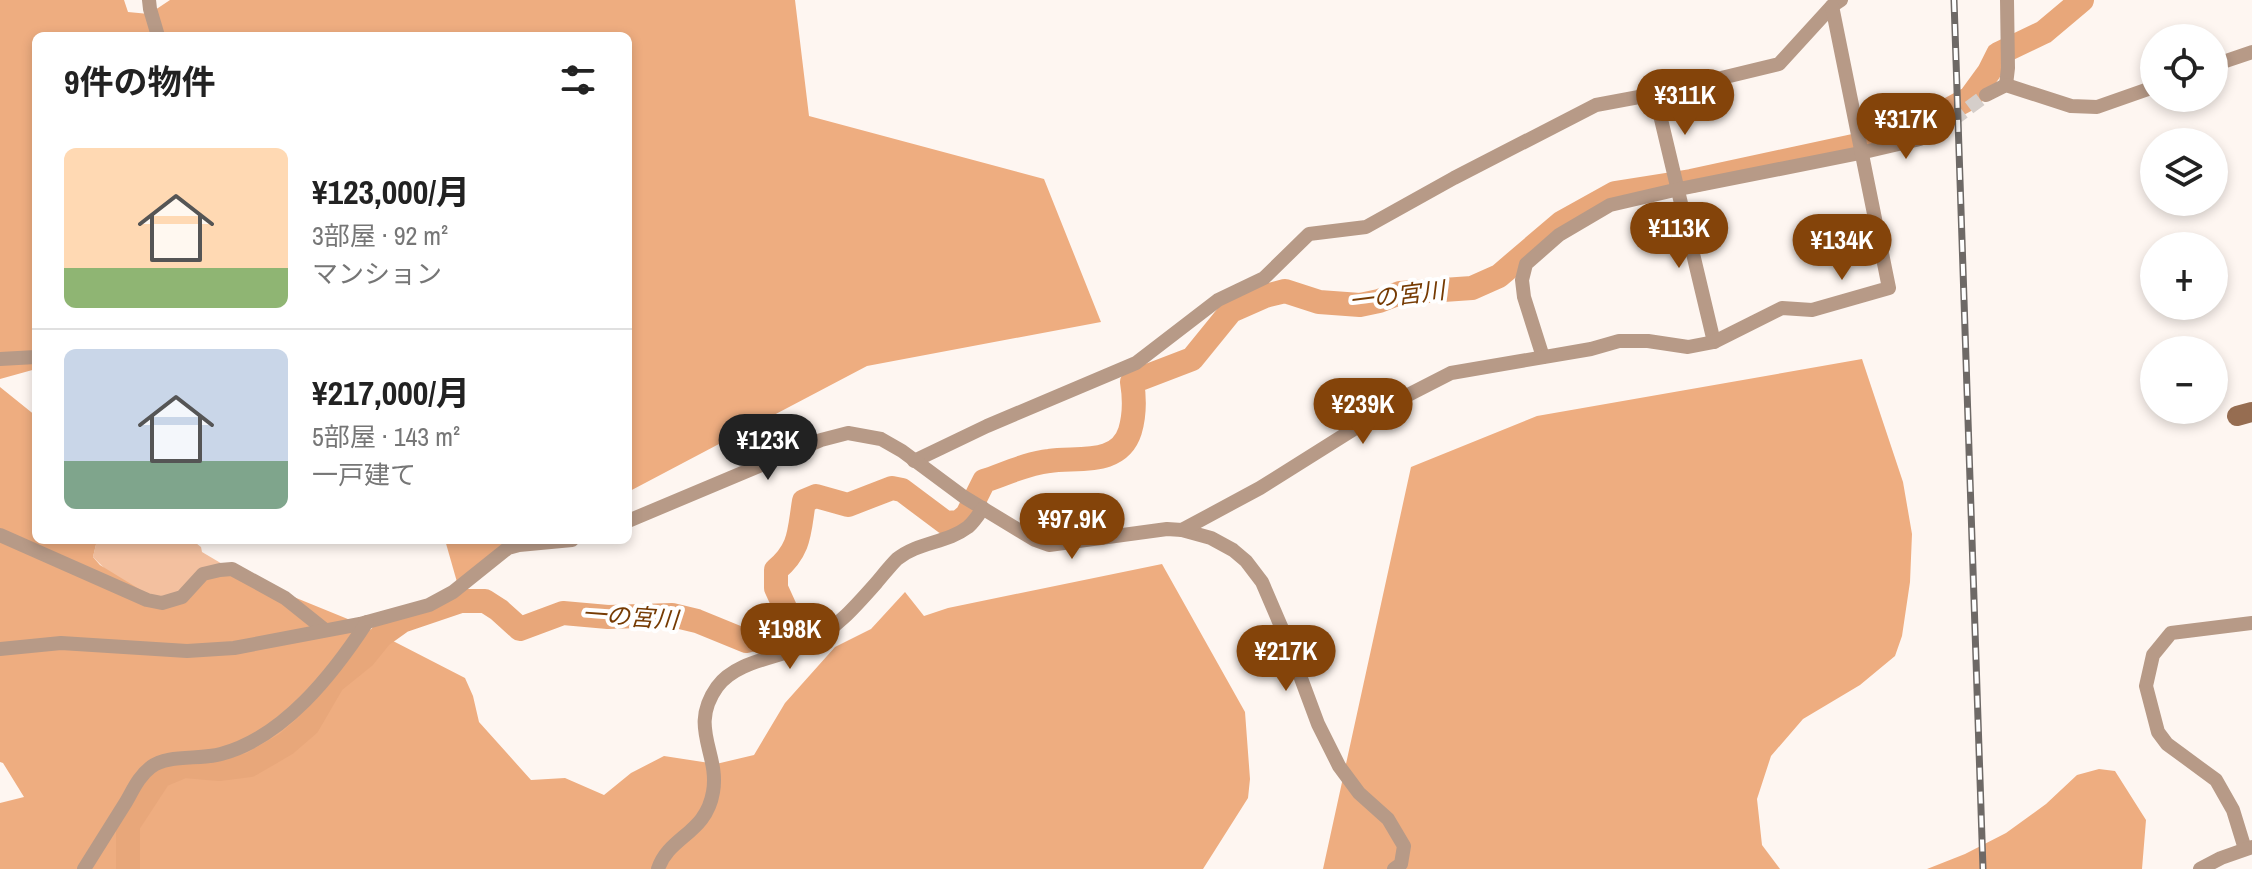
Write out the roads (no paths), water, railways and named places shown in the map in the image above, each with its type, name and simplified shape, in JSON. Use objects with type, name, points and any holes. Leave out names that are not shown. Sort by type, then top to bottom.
[{"type":"street","points":[[149,0],[157,32]]},
{"type":"street","points":[[2006,85],[2007,0]]},
{"type":"street","points":[[914,461],[987,426],[1136,363],[1218,300],[1264,278],[1309,234],[1366,227],[1596,105],[1779,64],[1836,3]]},
{"type":"street","points":[[1182,530],[1260,488],[1408,395],[1451,373],[1591,349],[1619,341],[1648,341],[1688,347],[1714,342],[1782,308],[1812,310],[1889,288],[1860,153],[1836,3]]},
{"type":"street","points":[[2228,60],[2252,52]]},
{"type":"street","points":[[1986,95],[2006,85],[2071,106],[2097,107],[2140,92]]},
{"type":"street","points":[[1655,94],[1714,342]]},
{"type":"street","points":[[1543,357],[1524,297],[1522,280],[1526,264],[1559,235],[1610,205],[1920,139],[1933,129]]},
{"type":"street","points":[[0,359],[32,357]]},
{"type":"street","points":[[632,519],[808,446],[848,433],[881,439],[964,497],[1035,540],[1049,545],[1167,529],[1211,538],[1246,561],[1262,582],[1318,724],[1339,766],[1359,793],[1388,819],[1404,846],[1401,864],[1394,869]]},
{"type":"street","points":[[658,869],[669,850],[706,815],[714,790],[704,721],[708,704],[719,684],[736,670],[804,646],[826,633],[848,615],[897,560],[919,546],[944,540],[970,526],[983,508]]},
{"type":"street","points":[[0,535],[147,600],[162,603],[182,597],[203,574],[232,569],[285,598],[325,630]]},
{"type":"street","points":[[0,649],[61,643],[187,651],[234,648],[367,622],[429,605],[453,592],[514,544]]},
{"type":"street","points":[[84,869],[138,782],[152,766],[178,758],[206,758],[238,750],[270,730],[312,696],[345,656],[367,622]]},
{"type":"street","points":[[2200,869],[2249,848],[2216,780],[2167,744],[2158,732],[2146,686],[2153,655],[2171,633],[2252,623]]},
{"type":"waterway","name":"一の宮川","points":[[128,869],[128,825],[160,776],[184,766],[219,769],[250,765],[286,744],[308,725],[333,682],[364,657],[381,636],[402,621],[461,601],[485,601],[520,629],[563,613],[608,617],[672,615],[697,621],[746,641],[785,632],[791,621],[776,588],[776,570],[795,547],[804,501],[816,496],[848,505],[892,488],[902,490],[946,523],[959,522],[967,515],[984,481],[1033,464],[1097,458],[1117,450],[1125,442],[1132,425],[1132,382],[1192,359],[1231,311],[1285,291],[1319,302],[1360,305],[1400,293],[1472,288],[1499,276],[1561,223],[1615,193],[1691,181],[1900,136],[1970,98],[1998,54],[2044,32],[2082,0]]},
{"type":"tunnel","points":[[1933,129],[1958,116],[1986,95]]},
{"type":"railway","points":[[1954,0],[1983,869]]}]
